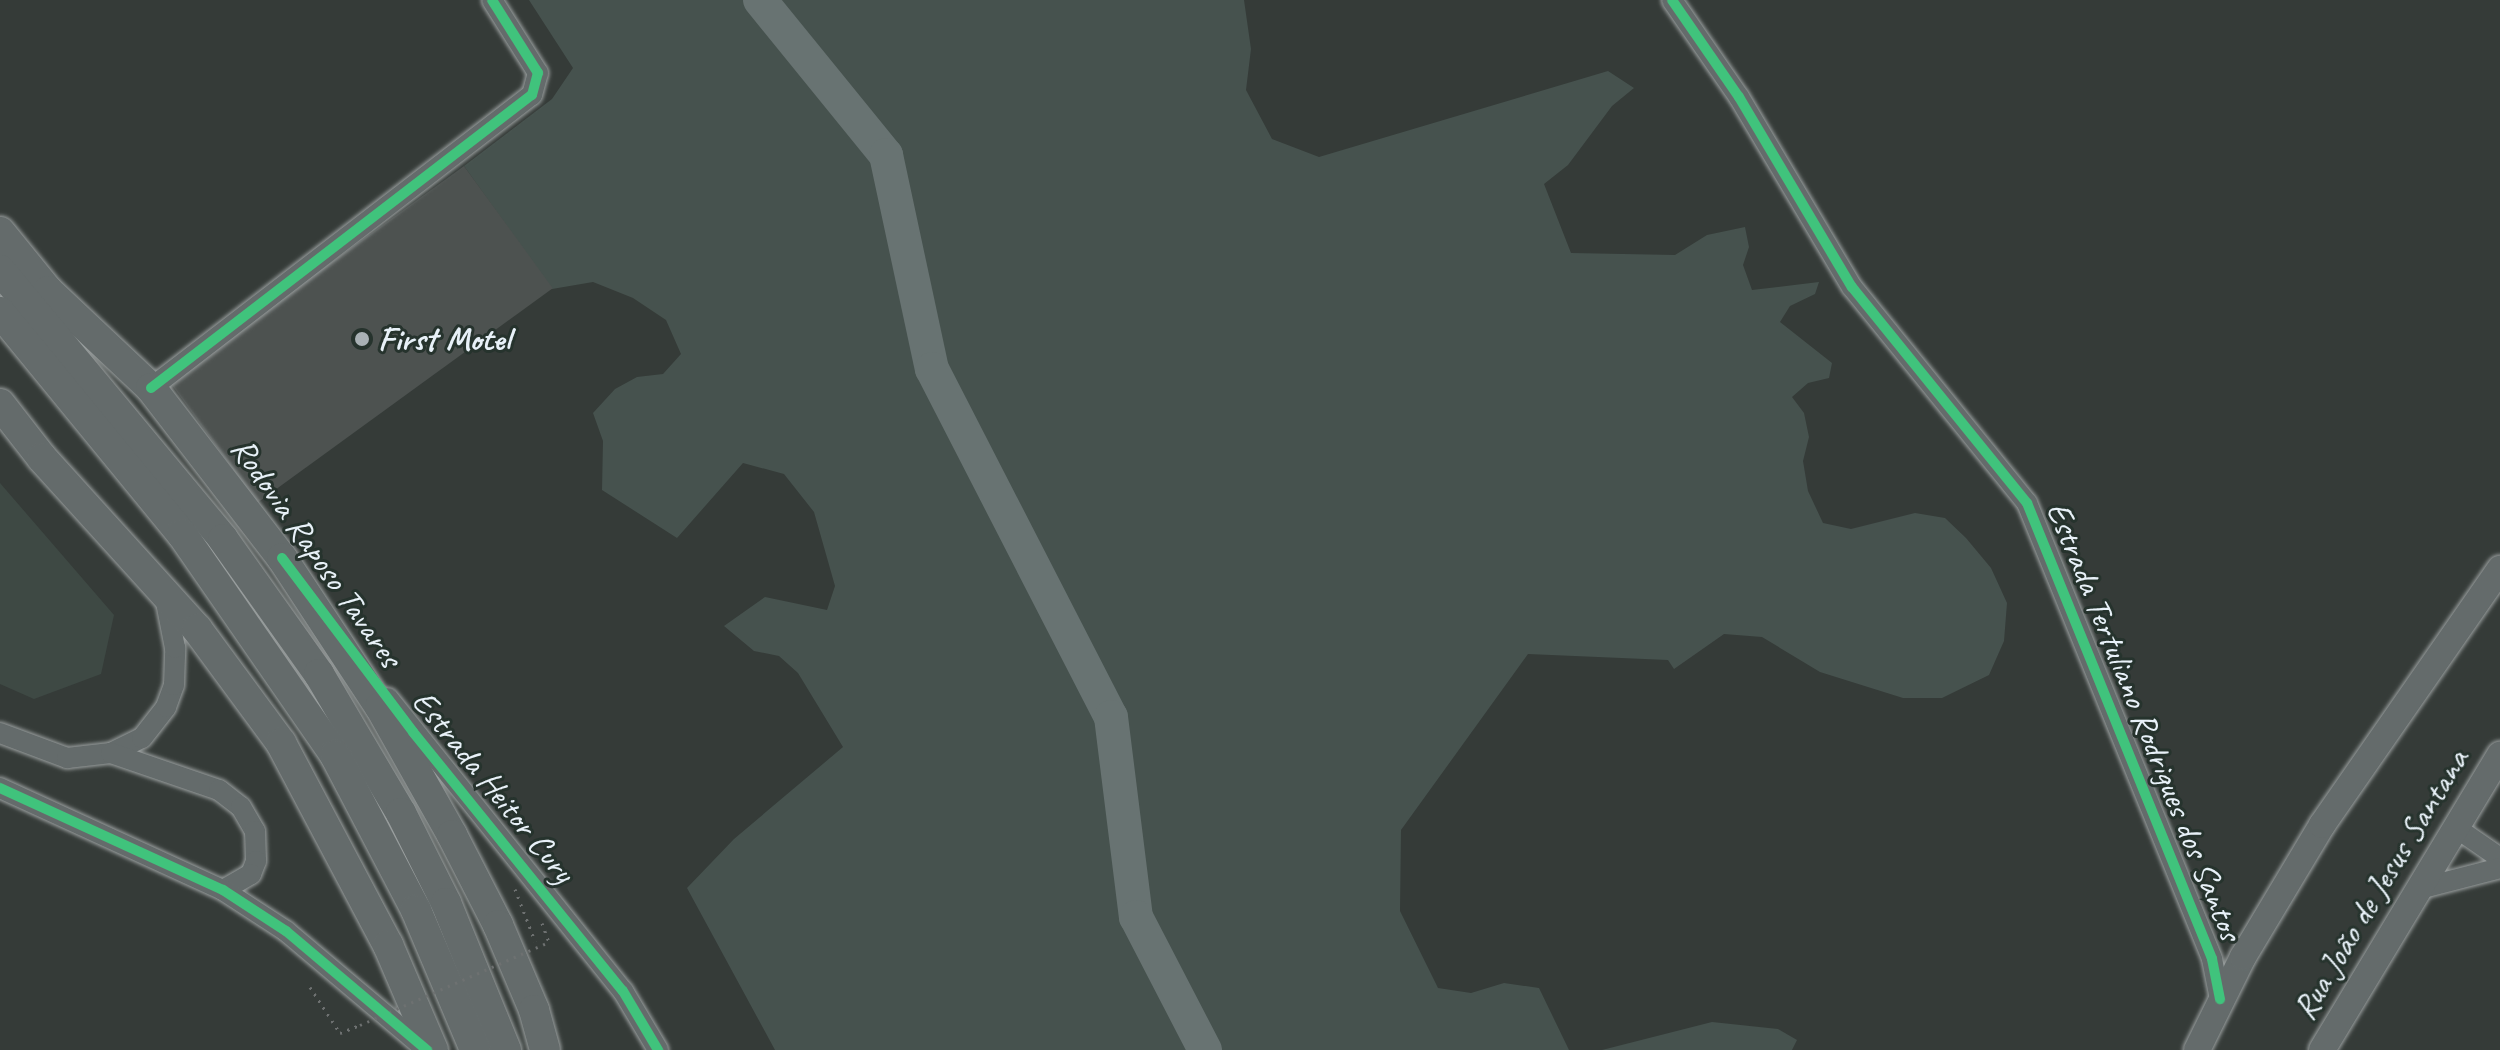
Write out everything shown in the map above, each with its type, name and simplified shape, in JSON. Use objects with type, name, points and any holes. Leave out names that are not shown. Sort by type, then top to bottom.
[{"type":"highway","name":"Rodovia Raposo Tavares","points":[[0,232],[48,291],[151,388],[282,558],[380,707],[452,835],[498,925],[534,1010],[545,1050]]},
{"type":"highway","name":"Rodovia Raposo Tavares","points":[[0,270],[223,539],[319,674],[408,826],[506,1050]]},
{"type":"highway","points":[[0,312],[182,534],[335,755],[416,910],[475,1050]]},
{"type":"highway","points":[[0,404],[42,458],[164,589],[281,743],[388,945],[433,1050]]},
{"type":"main road","points":[[2197,1050],[2243,957],[2322,825],[2500,569]]},
{"type":"main road","name":"Rua João de Jesus Santana","points":[[2329,1044],[2500,755]]},
{"type":"main road","points":[[2207,1050],[2215,1009]]},
{"type":"street","points":[[151,388],[532,95],[538,73],[492,0]]},
{"type":"street","name":"Estrada Tertuliano Rodrigues dos Santos","points":[[1672,0],[1739,97],[1852,287],[2027,503],[2206,943],[2215,1009]]},
{"type":"street","name":"Estrada Heitor Cury","points":[[282,558],[413,732],[623,991],[658,1050]]},
{"type":"street","points":[[0,733],[67,758],[111,753],[142,738],[166,707],[174,685],[175,648],[164,589]]},
{"type":"street","points":[[111,753],[219,790],[241,807],[255,831],[256,861],[251,874],[223,890]]},
{"type":"street","points":[[0,788],[223,890],[286,931],[427,1050]]},
{"type":"street","points":[[2455,827],[2500,858]]},
{"type":"street","points":[[2419,889],[2500,868]]},
{"type":"street","name":"Estrada Tertuliano Rodrigues dos Santos","points":[[2206,943],[2221,954],[2243,957]]},
{"type":"path","points":[[310,987],[340,1033],[549,942]]},
{"type":"shaded area","points":[[529,0],[1244,0],[1251,49],[1246,90],[1272,139],[1319,157],[1608,71],[1634,88],[1612,106],[1568,165],[1544,184],[1571,253],[1675,255],[1707,235],[1745,227],[1749,247],[1743,265],[1752,290],[1819,282],[1815,294],[1790,306],[1780,322],[1832,363],[1829,378],[1808,383],[1792,397],[1804,413],[1809,437],[1803,461],[1808,491],[1823,523],[1851,529],[1915,513],[1945,518],[1966,538],[1991,568],[2007,603],[2004,641],[1989,675],[1942,698],[1903,698],[1820,672],[1762,637],[1724,634],[1674,669],[1668,660],[1528,654],[1401,830],[1400,911],[1438,988],[1471,993],[1504,983],[1539,988],[1569,1050],[775,1050],[687,888],[734,839],[843,747],[798,673],[779,656],[754,651],[724,626],[765,597],[827,610],[835,586],[814,512],[784,474],[743,463],[677,538],[602,490],[603,441],[593,413],[615,389],[637,377],[663,374],[681,354],[666,320],[633,298],[593,282],[552,289],[464,166],[552,99],[573,68]]},
{"type":"shaded area","points":[[0,483],[114,615],[101,674],[34,699],[0,684]]},
{"type":"shaded area","points":[[1712,1022],[1778,1029],[1797,1040],[1792,1050],[1602,1050]]},
{"type":"building","name":"First Motel","points":[[464,166],[553,288],[257,503],[169,381]]},
{"type":"waterway","points":[[760,0],[886,155],[932,369],[1111,717],[1136,917],[1205,1050]]},
{"type":"cycle path","points":[[151,388],[532,95],[538,73],[492,0]]},
{"type":"cycle path","points":[[1672,0],[1739,97],[1852,287],[2027,503],[2212,959],[2220,999]]},
{"type":"cycle path","points":[[282,558],[413,732],[623,991],[658,1050]]},
{"type":"cycle path","points":[[0,788],[223,890],[286,931],[427,1050]]},
{"type":"place","name":"First Motel","points":[[362,339]]}]
